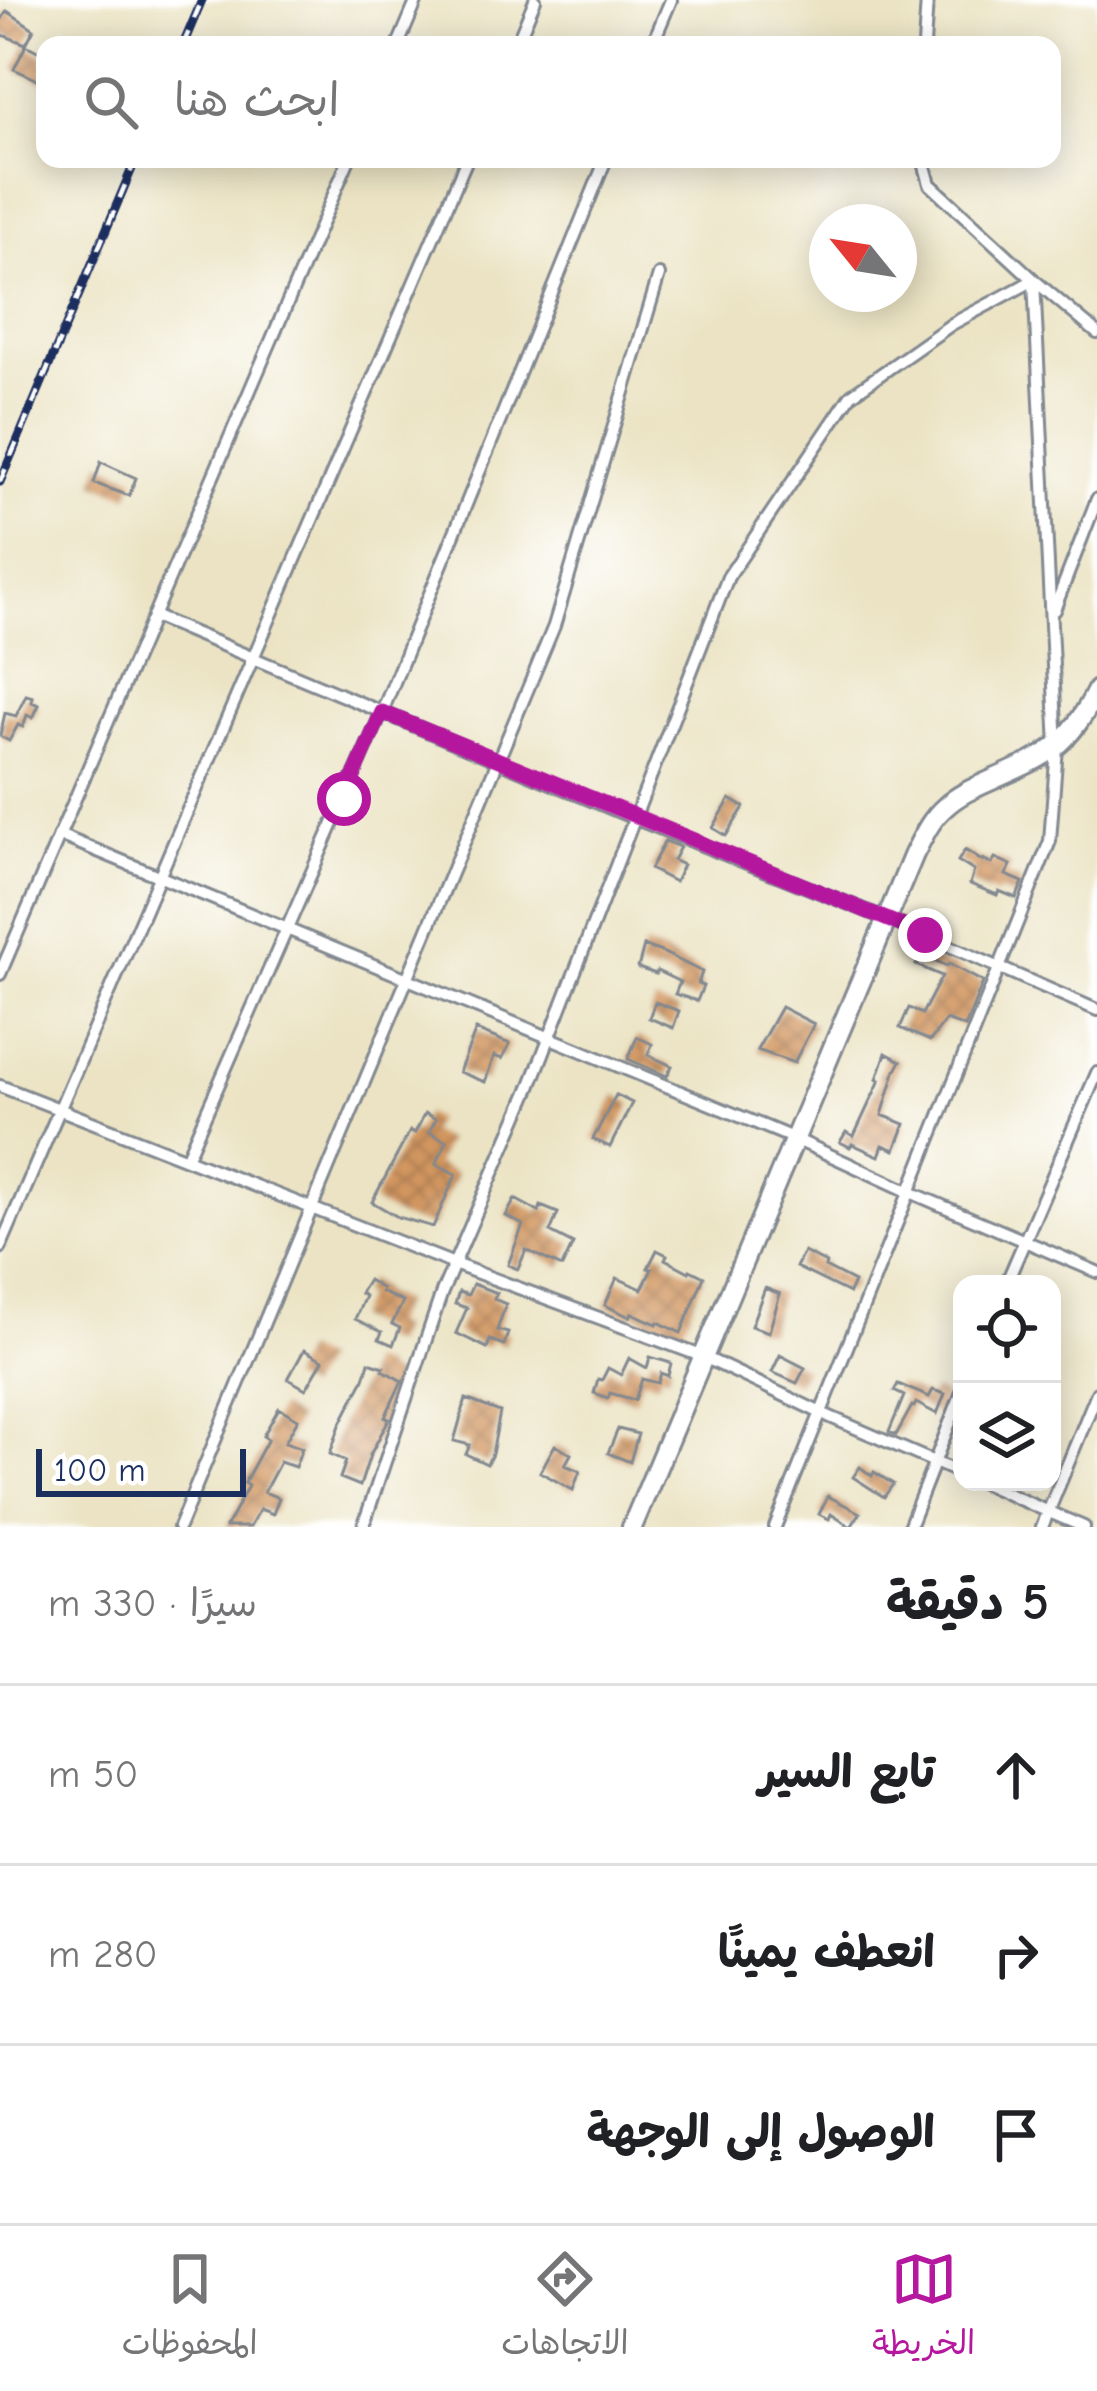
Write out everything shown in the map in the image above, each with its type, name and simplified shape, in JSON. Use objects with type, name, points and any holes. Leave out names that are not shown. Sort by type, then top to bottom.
[{"type":"main road","points":[[632,1527],[931,821],[969,790],[1058,747],[1074,730],[1097,690]]},
{"type":"street","points":[[402,36],[417,0]]},
{"type":"street","points":[[520,36],[536,0]]},
{"type":"street","points":[[656,36],[671,0]]},
{"type":"street","points":[[925,36],[927,0]]},
{"type":"street","points":[[0,974],[345,168]]},
{"type":"street","points":[[0,1248],[463,168]]},
{"type":"street","points":[[186,1159],[382,712],[602,168]]},
{"type":"street","points":[[925,168],[929,184],[1097,333]]},
{"type":"street","points":[[179,1527],[554,626],[659,275]]},
{"type":"street","points":[[775,1527],[1050,841],[1058,747],[1034,280]]},
{"type":"street","points":[[363,1527],[454,1264],[548,1039],[728,577],[850,395],[952,324],[1034,280]]},
{"type":"street","points":[[1051,619],[1097,499]]},
{"type":"street","points":[[153,616],[1097,1010]]},
{"type":"street","points":[[59,835],[795,1139],[1097,1272]]},
{"type":"street","points":[[1010,1275],[1097,1072]]},
{"type":"street","points":[[0,1086],[704,1357],[953,1470]]},
{"type":"street","points":[[1042,1527],[1097,1393]]},
{"type":"street","points":[[909,1527],[953,1414]]},
{"type":"street","points":[[1001,1491],[1084,1527]]},
{"type":"building","points":[[7,11],[34,29],[26,44],[0,34]]},
{"type":"building","points":[[26,45],[36,50],[36,79],[14,69]]},
{"type":"building","points":[[101,462],[136,478],[129,496],[94,483]]},
{"type":"building","points":[[26,695],[39,705],[33,718],[27,715],[9,741],[0,736],[5,713],[16,716]]},
{"type":"building","points":[[730,799],[744,807],[726,836],[713,828]]},
{"type":"building","points":[[665,841],[680,847],[673,860],[683,865],[675,882],[650,869]]},
{"type":"building","points":[[965,850],[982,861],[992,864],[995,858],[1011,865],[1006,875],[1023,882],[1016,898],[970,884],[974,871],[958,861]]},
{"type":"building","points":[[644,946],[702,972],[697,1001],[675,994],[680,982],[638,968]]},
{"type":"building","points":[[921,954],[983,982],[965,1027],[946,1020],[930,1041],[900,1028],[909,1008],[922,1014],[942,976],[916,965]]},
{"type":"building","points":[[655,1002],[679,1011],[673,1028],[649,1018]]},
{"type":"building","points":[[781,1007],[814,1024],[794,1063],[757,1050]]},
{"type":"building","points":[[476,1030],[510,1044],[502,1059],[494,1056],[485,1082],[459,1072]]},
{"type":"building","points":[[637,1037],[652,1044],[648,1055],[672,1066],[667,1076],[628,1059]]},
{"type":"building","points":[[886,1053],[901,1061],[882,1115],[905,1124],[895,1150],[883,1145],[879,1156],[840,1142],[846,1132],[854,1136],[880,1080]]},
{"type":"building","points":[[616,1095],[632,1103],[610,1147],[593,1139]]},
{"type":"building","points":[[425,1113],[436,1119],[429,1132],[447,1141],[436,1164],[456,1174],[433,1227],[398,1217],[372,1202],[410,1131],[415,1133]]},
{"type":"building","points":[[515,1199],[539,1212],[541,1206],[558,1213],[550,1232],[573,1244],[562,1267],[526,1250],[518,1269],[508,1265],[523,1225],[506,1216]]},
{"type":"building","points":[[657,1250],[667,1255],[665,1259],[704,1277],[681,1333],[605,1305],[617,1278],[642,1289]]},
{"type":"building","points":[[804,1252],[854,1282],[849,1293],[796,1267]]},
{"type":"building","points":[[368,1280],[403,1302],[392,1324],[400,1328],[393,1345],[379,1339],[382,1332],[355,1319]]},
{"type":"building","points":[[473,1284],[497,1293],[494,1299],[506,1304],[497,1330],[508,1333],[504,1345],[490,1340],[487,1348],[456,1333],[467,1308],[455,1304],[459,1292],[468,1295]]},
{"type":"building","points":[[765,1288],[780,1294],[769,1332],[751,1326]]},
{"type":"building","points":[[304,1350],[323,1360],[306,1389],[288,1379]]},
{"type":"building","points":[[780,1355],[805,1368],[797,1383],[772,1372]]},
{"type":"building","points":[[650,1357],[671,1363],[668,1376],[661,1373],[658,1383],[642,1379],[635,1400],[594,1393],[608,1368],[621,1375],[629,1358],[647,1368]]},
{"type":"building","points":[[369,1362],[402,1381],[360,1486],[340,1478],[346,1461],[330,1454]]},
{"type":"building","points":[[898,1384],[929,1397],[933,1390],[945,1394],[937,1414],[916,1403],[912,1406],[896,1435],[889,1432],[904,1396],[894,1391]]},
{"type":"building","points":[[466,1399],[500,1412],[487,1464],[466,1454],[470,1445],[454,1441]]},
{"type":"building","points":[[279,1408],[298,1419],[285,1442],[302,1448],[295,1467],[280,1462],[264,1492],[279,1498],[273,1514],[260,1509],[250,1527],[226,1527],[248,1486],[244,1483]]},
{"type":"building","points":[[618,1429],[638,1434],[630,1462],[608,1453]]},
{"type":"building","points":[[555,1445],[571,1454],[565,1465],[580,1471],[573,1490],[540,1472]]},
{"type":"building","points":[[860,1467],[893,1484],[884,1497],[853,1477]]},
{"type":"building","points":[[828,1496],[860,1513],[851,1527],[831,1514],[829,1519],[819,1514]]},
{"type":"railway","points":[[187,36],[202,0]]},
{"type":"railway","points":[[0,482],[132,168]]},
{"type":"route","points":[[344,799],[382,712],[925,935]]}]
